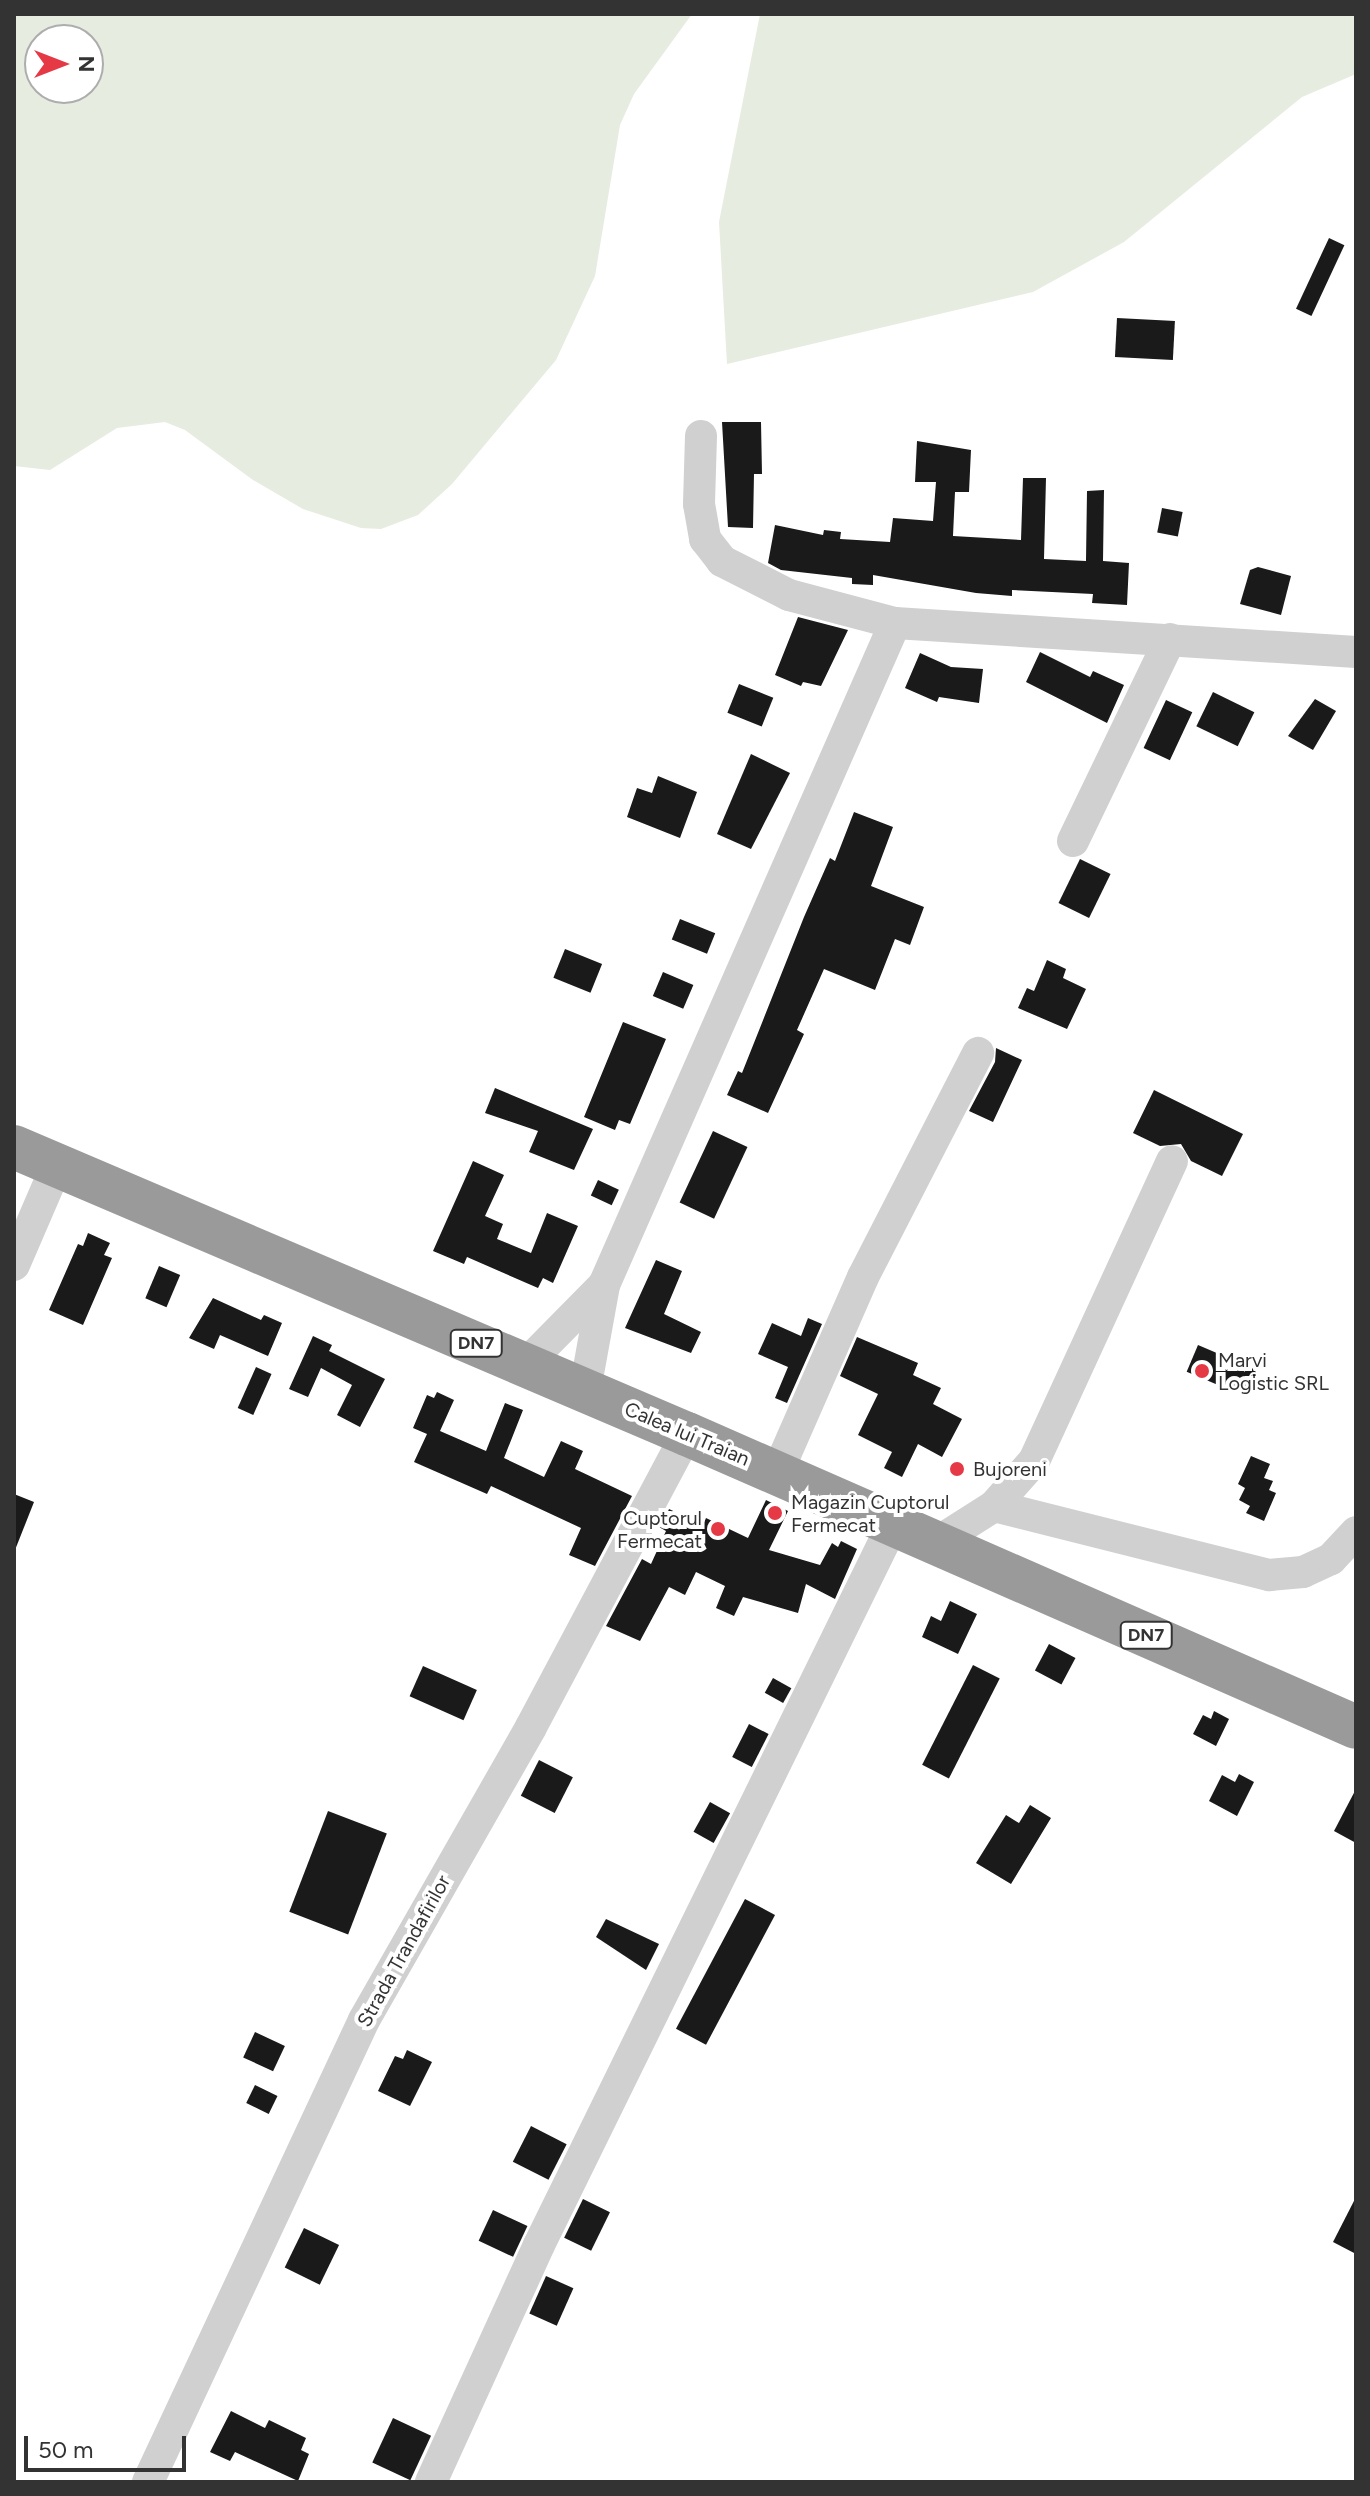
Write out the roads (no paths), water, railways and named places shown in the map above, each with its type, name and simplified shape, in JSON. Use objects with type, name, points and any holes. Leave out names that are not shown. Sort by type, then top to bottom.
[{"type":"highway","name":"Calea lui Traian","points":[[14,1147],[526,1364],[1356,1727]]},
{"type":"street","points":[[701,436],[703,528],[722,561],[789,595],[895,623],[1354,648]]},
{"type":"street","points":[[585,1390],[604,1285],[895,623]]},
{"type":"street","points":[[1073,841],[1170,639]]},
{"type":"street","points":[[777,1473],[863,1277],[978,1053]]},
{"type":"street","points":[[936,1543],[994,1506],[1048,1438],[1172,1161]]},
{"type":"street","points":[[14,1265],[57,1165]]},
{"type":"street","points":[[526,1364],[604,1285]]},
{"type":"street","name":"Strada Trandafirilor","points":[[148,2482],[364,2020],[539,1714],[687,1434]]},
{"type":"street","points":[[994,1506],[1269,1575],[1303,1572],[1331,1559],[1356,1532]]},
{"type":"street","points":[[431,2482],[539,2245],[893,1524]]},
{"type":"place","name":"Marvi Logistic SRL","points":[[1202,1371]]},
{"type":"place","name":"Bujoreni","points":[[957,1469]]},
{"type":"place","name":"Magazin Cuptorul Fermecat","points":[[775,1513]]},
{"type":"place","name":"Cuptorul Fermecat","points":[[718,1529]]}]
